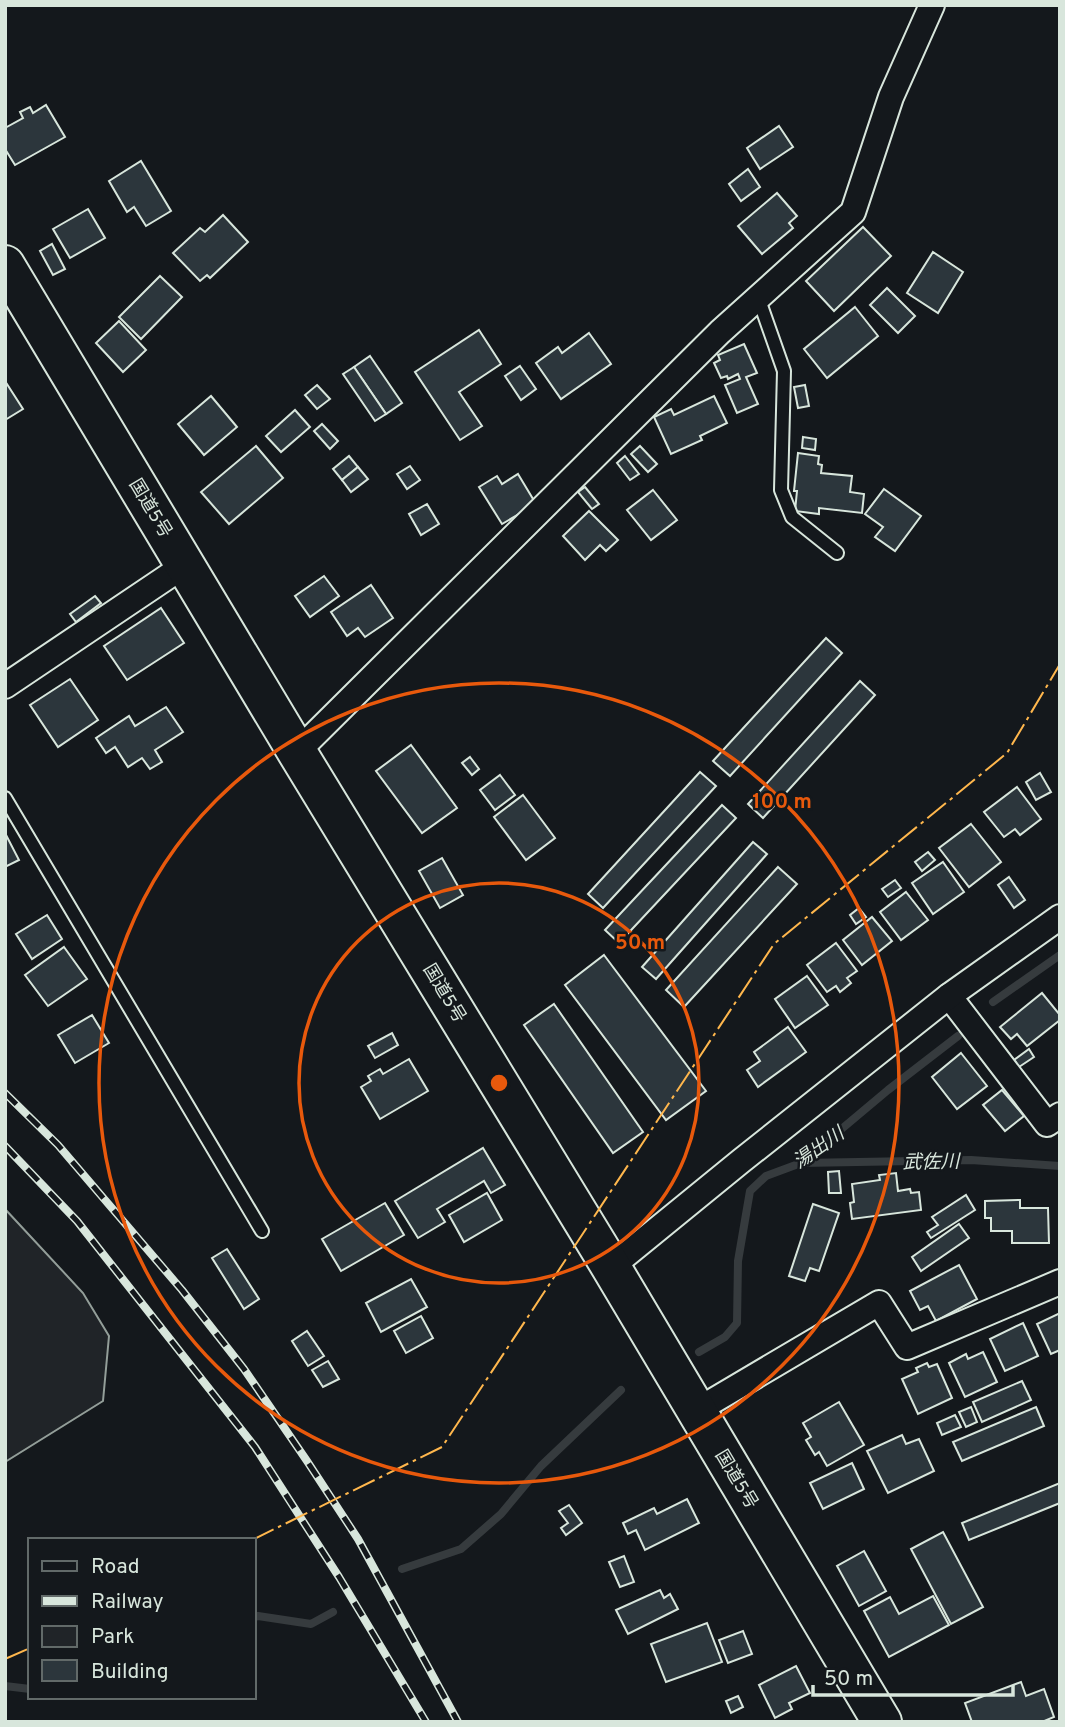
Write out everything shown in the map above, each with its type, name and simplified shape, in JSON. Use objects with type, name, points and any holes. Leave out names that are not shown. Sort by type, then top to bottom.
[{"type":"highway","name":"国道5号","points":[[5,265],[882,1722]]},
{"type":"street","points":[[297,752],[720,332],[853,212],[891,97],[932,5]]},
{"type":"street","points":[[5,686],[185,565]]},
{"type":"street","points":[[611,1268],[741,1161],[950,996],[1060,917]]},
{"type":"street","points":[[950,996],[1047,1124],[1060,1115]]},
{"type":"street","points":[[696,1411],[879,1303],[907,1347],[1060,1282]]},
{"type":"lane","points":[[758,297],[784,371],[781,490],[792,517],[836,553]]},
{"type":"lane","points":[[5,798],[262,1231]]},
{"type":"green space","points":[[5,1209],[83,1293],[109,1336],[103,1401],[5,1462]]},
{"type":"building","points":[[46,105],[65,137],[15,165],[5,149],[5,128],[23,118],[20,112],[30,107],[33,113]]},
{"type":"building","points":[[779,126],[793,147],[760,169],[747,148]]},
{"type":"building","points":[[141,161],[171,211],[146,226],[134,207],[127,212],[109,181]]},
{"type":"building","points":[[748,169],[760,187],[741,201],[729,184]]},
{"type":"building","points":[[777,193],[797,216],[789,223],[793,228],[762,254],[738,226]]},
{"type":"building","points":[[88,209],[105,238],[70,258],[53,229]]},
{"type":"building","points":[[223,215],[248,242],[210,278],[207,275],[200,281],[173,253],[200,228],[205,232]]},
{"type":"building","points":[[863,227],[891,256],[834,311],[806,281]]},
{"type":"building","points":[[52,244],[65,269],[53,275],[40,251]]},
{"type":"building","points":[[933,252],[963,272],[938,313],[907,293]]},
{"type":"building","points":[[160,276],[182,297],[141,339],[119,317]]},
{"type":"building","points":[[887,288],[915,316],[898,333],[870,305]]},
{"type":"building","points":[[855,307],[878,336],[827,378],[804,349]]},
{"type":"building","points":[[119,321],[146,350],[123,372],[96,343]]},
{"type":"building","points":[[479,330],[501,364],[459,392],[482,426],[460,440],[415,372]]},
{"type":"building","points":[[589,333],[611,364],[561,399],[536,363],[558,347],[562,353]]},
{"type":"building","points":[[744,344],[757,373],[746,377],[758,404],[737,413],[725,385],[740,379],[738,374],[728,379],[727,376],[721,378],[714,363],[720,360],[718,355]]},
{"type":"building","points":[[370,356],[402,403],[386,414],[354,367]]},
{"type":"building","points":[[520,366],[536,389],[521,400],[505,376]]},
{"type":"building","points":[[354,367],[386,414],[375,421],[343,374]]},
{"type":"building","points":[[5,381],[23,409],[5,420]]},
{"type":"building","points":[[317,385],[330,399],[317,409],[305,395]]},
{"type":"building","points":[[805,385],[809,406],[798,408],[794,387]]},
{"type":"building","points":[[211,396],[237,427],[204,455],[178,424]]},
{"type":"building","points":[[714,396],[727,423],[700,436],[702,440],[671,454],[654,417],[671,409],[674,415]]},
{"type":"building","points":[[295,410],[310,427],[281,452],[266,436]]},
{"type":"building","points":[[322,424],[338,441],[330,449],[314,431]]},
{"type":"building","points":[[803,437],[816,439],[815,450],[802,448]]},
{"type":"building","points":[[256,446],[283,478],[229,524],[201,492]]},
{"type":"building","points":[[640,446],[657,464],[648,472],[631,454]]},
{"type":"building","points":[[798,453],[819,456],[821,473],[852,476],[850,492],[864,494],[862,513],[819,508],[819,514],[795,511]]},
{"type":"building","points":[[349,456],[358,467],[342,480],[333,469]]},
{"type":"building","points":[[625,456],[639,474],[630,480],[617,463]]},
{"type":"building","points":[[410,466],[420,480],[407,489],[397,474]]},
{"type":"building","points":[[358,467],[368,479],[351,492],[342,480]]},
{"type":"building","points":[[518,474],[536,504],[502,524],[479,487],[497,476],[502,484]]},
{"type":"building","points":[[585,487],[599,504],[592,509],[578,492]]},
{"type":"building","points":[[884,489],[921,516],[895,551],[875,537],[883,527],[865,514]]},
{"type":"building","points":[[653,490],[677,520],[651,540],[627,510]]},
{"type":"building","points":[[427,504],[439,524],[421,535],[409,514]]},
{"type":"building","points":[[589,511],[618,540],[606,551],[600,545],[585,560],[563,536]]},
{"type":"building","points":[[324,576],[339,596],[310,617],[295,596]]},
{"type":"building","points":[[371,585],[393,618],[365,637],[358,628],[347,636],[331,612]]},
{"type":"building","points":[[95,596],[101,603],[76,622],[70,614]]},
{"type":"building","points":[[161,608],[184,643],[127,680],[104,646]]},
{"type":"building","points":[[826,638],[842,653],[730,776],[713,761]]},
{"type":"building","points":[[70,679],[98,720],[58,747],[30,705]]},
{"type":"building","points":[[860,681],[875,695],[763,818],[748,804]]},
{"type":"building","points":[[166,707],[183,732],[155,750],[162,762],[150,769],[142,758],[128,767],[115,747],[106,753],[96,738],[129,716],[135,726]]},
{"type":"building","points":[[411,745],[457,808],[422,833],[376,771]]},
{"type":"building","points":[[470,757],[479,769],[472,775],[462,763]]},
{"type":"building","points":[[700,772],[716,786],[603,908],[588,894]]},
{"type":"building","points":[[1040,773],[1051,792],[1036,800],[1026,782]]},
{"type":"building","points":[[500,775],[515,795],[495,810],[480,790]]},
{"type":"building","points":[[1017,787],[1041,819],[1020,835],[1015,829],[1004,837],[984,812]]},
{"type":"building","points":[[523,795],[555,838],[526,860],[494,817]]},
{"type":"building","points":[[722,805],[736,818],[619,943],[605,930]]},
{"type":"building","points":[[971,824],[1001,862],[969,887],[939,848]]},
{"type":"building","points":[[5,833],[19,860],[5,867]]},
{"type":"building","points":[[753,842],[767,854],[656,979],[642,967]]},
{"type":"building","points":[[928,852],[935,860],[922,871],[915,862]]},
{"type":"building","points":[[442,858],[463,895],[440,908],[419,871]]},
{"type":"building","points":[[943,862],[964,892],[933,914],[912,883]]},
{"type":"building","points":[[778,867],[797,884],[684,1007],[666,990]]},
{"type":"building","points":[[1009,877],[1025,900],[1014,908],[998,885]]},
{"type":"building","points":[[895,880],[901,888],[888,897],[882,889]]},
{"type":"building","points":[[906,892],[928,920],[901,940],[880,912]]},
{"type":"building","points":[[859,908],[866,917],[856,924],[850,915]]},
{"type":"building","points":[[47,915],[62,939],[32,959],[16,934]]},
{"type":"building","points":[[872,917],[892,941],[862,965],[843,940]]},
{"type":"building","points":[[836,943],[857,971],[847,978],[851,983],[840,992],[836,986],[827,992],[807,965]]},
{"type":"building","points":[[64,947],[87,979],[48,1006],[25,975]]},
{"type":"building","points":[[604,955],[706,1091],[666,1120],[565,985]]},
{"type":"building","points":[[807,976],[828,1005],[795,1028],[775,999]]},
{"type":"building","points":[[1042,993],[1060,1015],[1060,1020],[1027,1046],[1017,1034],[1011,1039],[1000,1027]]},
{"type":"building","points":[[554,1004],[643,1132],[613,1153],[524,1025]]},
{"type":"building","points":[[92,1015],[109,1043],[75,1063],[58,1035]]},
{"type":"building","points":[[788,1027],[806,1052],[758,1087],[747,1070],[760,1061],[754,1052]]},
{"type":"building","points":[[392,1033],[398,1045],[375,1058],[368,1046]]},
{"type":"building","points":[[1029,1049],[1034,1057],[1019,1067],[1014,1060]]},
{"type":"building","points":[[961,1053],[987,1086],[957,1109],[932,1077]]},
{"type":"building","points":[[409,1059],[428,1091],[380,1119],[361,1087],[371,1081],[368,1076],[380,1069],[383,1074]]},
{"type":"building","points":[[1002,1090],[1024,1116],[1005,1131],[983,1105]]},
{"type":"building","points":[[483,1148],[505,1185],[491,1193],[484,1181],[437,1209],[445,1222],[418,1238],[395,1201]]},
{"type":"building","points":[[839,1171],[841,1193],[829,1193],[828,1172]]},
{"type":"building","points":[[896,1173],[898,1191],[910,1189],[911,1193],[919,1192],[921,1210],[852,1219],[852,1184],[880,1180],[879,1175]]},
{"type":"building","points":[[487,1193],[502,1220],[464,1242],[449,1215]]},
{"type":"building","points":[[966,1195],[975,1210],[931,1238],[927,1232],[938,1225],[932,1217]]},
{"type":"building","points":[[1020,1200],[1020,1208],[1048,1208],[1049,1243],[1012,1243],[1012,1231],[991,1231],[991,1218],[985,1218],[985,1201]]},
{"type":"building","points":[[385,1203],[404,1235],[341,1271],[322,1239]]},
{"type":"building","points":[[813,1204],[839,1213],[819,1271],[810,1268],[805,1281],[789,1276]]},
{"type":"building","points":[[959,1224],[969,1238],[921,1271],[912,1257]]},
{"type":"building","points":[[227,1249],[259,1299],[244,1309],[212,1258]]},
{"type":"building","points":[[959,1265],[977,1299],[936,1321],[928,1306],[920,1310],[910,1291]]},
{"type":"building","points":[[411,1279],[427,1307],[381,1332],[366,1303]]},
{"type":"building","points":[[1060,1313],[1060,1350],[1051,1354],[1037,1324]]},
{"type":"building","points":[[421,1316],[433,1338],[406,1353],[394,1331]]},
{"type":"building","points":[[1023,1323],[1038,1356],[1005,1371],[990,1339]]},
{"type":"building","points":[[307,1331],[324,1356],[308,1366],[292,1341]]},
{"type":"building","points":[[983,1352],[997,1382],[965,1397],[949,1363],[966,1354],[968,1359]]},
{"type":"building","points":[[328,1361],[339,1379],[323,1387],[312,1370]]},
{"type":"building","points":[[927,1363],[929,1367],[937,1364],[952,1398],[918,1414],[902,1379],[918,1372],[916,1368]]},
{"type":"building","points":[[1022,1381],[1031,1400],[982,1422],[973,1402]]},
{"type":"building","points":[[839,1402],[864,1445],[827,1466],[819,1452],[815,1455],[806,1440],[811,1437],[803,1423]]},
{"type":"building","points":[[971,1407],[977,1422],[966,1427],[959,1412]]},
{"type":"building","points":[[1036,1407],[1044,1426],[962,1461],[953,1442]]},
{"type":"building","points":[[955,1415],[961,1427],[942,1435],[937,1423]]},
{"type":"building","points":[[902,1435],[906,1444],[919,1439],[934,1471],[888,1493],[867,1451]]},
{"type":"building","points":[[852,1463],[864,1489],[823,1509],[810,1483]]},
{"type":"building","points":[[1060,1483],[1060,1503],[969,1540],[962,1523]]},
{"type":"building","points":[[687,1499],[699,1523],[645,1550],[636,1530],[628,1534],[623,1523],[654,1508],[657,1514]]},
{"type":"building","points":[[569,1505],[582,1523],[566,1535],[561,1528],[568,1523],[559,1511]]},
{"type":"building","points":[[943,1532],[983,1607],[951,1624],[911,1549]]},
{"type":"building","points":[[864,1551],[886,1591],[859,1606],[837,1566]]},
{"type":"building","points":[[624,1556],[634,1582],[620,1587],[609,1562]]},
{"type":"building","points":[[660,1590],[664,1598],[670,1594],[678,1609],[628,1634],[616,1610]]},
{"type":"building","points":[[933,1596],[949,1625],[889,1657],[864,1611],[890,1597],[899,1614]]},
{"type":"building","points":[[707,1623],[722,1662],[666,1682],[651,1644]]},
{"type":"building","points":[[743,1631],[752,1654],[728,1663],[719,1640]]},
{"type":"building","points":[[796,1666],[810,1693],[789,1703],[792,1709],[775,1718],[759,1685]]},
{"type":"building","points":[[1021,1682],[1026,1696],[1044,1689],[1054,1717],[1042,1722],[972,1722],[965,1703]]},
{"type":"building","points":[[738,1696],[743,1707],[731,1713],[726,1701]]},
{"type":"waterway","name":"湯出川","points":[[993,1002],[1060,955]]},
{"type":"waterway","name":"湯出川","points":[[699,1352],[725,1337],[737,1323],[738,1261],[750,1191],[766,1176],[801,1163],[958,1036]]},
{"type":"waterway","name":"武佐川","points":[[801,1163],[971,1160],[1060,1166]]},
{"type":"waterway","name":"湯出川","points":[[402,1569],[461,1549],[501,1514],[541,1466],[621,1390]]},
{"type":"waterway","name":"湯出川","points":[[256,1616],[311,1624],[333,1612]]},
{"type":"waterway","name":"湯出川","points":[[5,1686],[28,1689]]},
{"type":"railway","points":[[5,1093],[58,1145],[182,1290],[244,1369],[358,1539],[458,1722]]},
{"type":"railway","points":[[5,1146],[77,1221],[255,1447],[339,1577],[426,1722]]},
{"type":"power","points":[[256,1538],[442,1447],[774,944],[1007,753],[1060,664]]},
{"type":"power","points":[[5,1659],[28,1649]]}]
